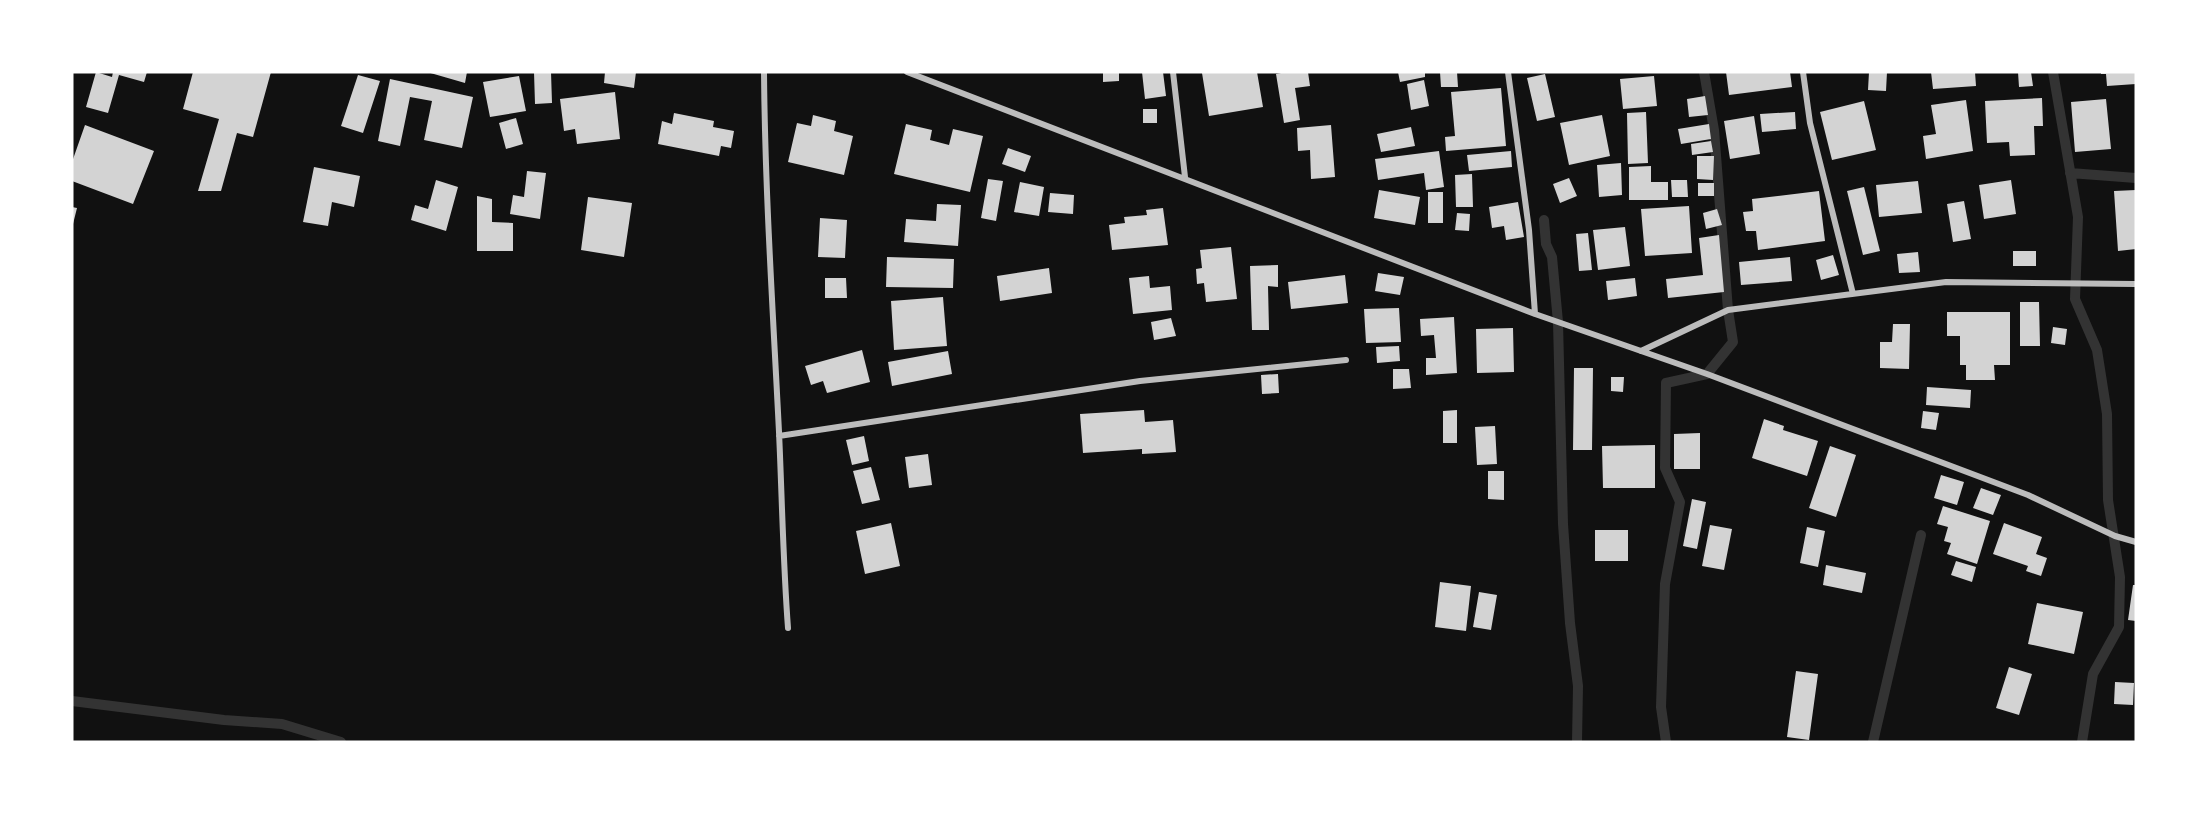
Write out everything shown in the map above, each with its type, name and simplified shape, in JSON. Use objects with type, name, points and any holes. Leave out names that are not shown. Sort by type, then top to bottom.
[{"type":"street","points":[[764,72],[765,169],[779,436],[782,551],[788,628]]},
{"type":"street","points":[[907,72],[1185,177],[1535,314],[2028,495],[2115,536],[2136,542]]},
{"type":"street","points":[[1173,72],[1185,177]]},
{"type":"street","points":[[1508,72],[1529,230],[1535,314]]},
{"type":"street","points":[[1803,72],[1810,123],[1853,294]]},
{"type":"street","points":[[1641,351],[1728,310],[1946,282],[2136,284]]},
{"type":"street","points":[[779,436],[1140,381],[1346,360]]},
{"type":"building","points":[[96,72],[112,77],[113,72],[147,72],[144,82],[119,75],[108,113],[86,107]]},
{"type":"building","points":[[193,72],[271,72],[253,137],[237,133],[221,191],[198,191],[219,119],[183,109]]},
{"type":"building","points":[[427,72],[467,72],[465,83]]},
{"type":"building","points":[[534,72],[551,72],[552,103],[535,104]]},
{"type":"building","points":[[605,72],[636,72],[634,88],[604,83]]},
{"type":"building","points":[[1103,72],[1119,72],[1119,81],[1103,82]]},
{"type":"building","points":[[1142,72],[1163,72],[1166,96],[1145,99]]},
{"type":"building","points":[[1257,72],[1263,107],[1209,116],[1202,73]]},
{"type":"building","points":[[1308,72],[1310,86],[1295,88],[1300,120],[1284,123],[1276,74]]},
{"type":"building","points":[[1398,72],[1425,72],[1425,77],[1400,82]]},
{"type":"building","points":[[1440,72],[1457,72],[1458,87],[1441,87]]},
{"type":"building","points":[[1726,72],[1790,72],[1792,87],[1729,95]]},
{"type":"building","points":[[1869,72],[1887,72],[1886,91],[1868,90]]},
{"type":"building","points":[[1931,72],[1975,72],[1976,86],[1933,89]]},
{"type":"building","points":[[2018,72],[2031,72],[2033,86],[2019,87]]},
{"type":"building","points":[[2101,72],[2136,72],[2136,84],[2107,86],[2106,74],[2101,74]]},
{"type":"building","points":[[1545,74],[1555,117],[1537,121],[1527,78]]},
{"type":"building","points":[[358,75],[380,81],[363,133],[341,126]]},
{"type":"building","points":[[519,76],[526,111],[490,117],[483,82]]},
{"type":"building","points":[[1654,76],[1657,106],[1623,109],[1620,79]]},
{"type":"building","points":[[390,79],[473,97],[462,148],[424,140],[432,101],[410,97],[400,146],[378,141]]},
{"type":"building","points":[[1424,80],[1429,106],[1411,110],[1407,84]]},
{"type":"building","points":[[1501,88],[1506,146],[1446,151],[1445,137],[1455,136],[1451,92]]},
{"type":"building","points":[[615,92],[620,139],[577,144],[575,129],[564,131],[560,99]]},
{"type":"building","points":[[1705,96],[1708,115],[1689,117],[1687,99]]},
{"type":"building","points":[[2042,98],[2043,126],[2034,126],[2035,155],[2010,156],[2009,142],[1987,143],[1985,101]]},
{"type":"building","points":[[2106,99],[2111,149],[2075,152],[2071,102]]},
{"type":"building","points":[[1966,100],[1973,151],[1926,159],[1923,136],[1936,134],[1931,105]]},
{"type":"building","points":[[1864,101],[1876,150],[1832,160],[1820,112]]},
{"type":"building","points":[[1143,109],[1157,109],[1157,123],[1143,123]]},
{"type":"building","points":[[1646,112],[1648,163],[1628,164],[1627,113]]},
{"type":"building","points":[[1795,112],[1796,129],[1762,132],[1760,114]]},
{"type":"building","points":[[674,113],[714,121],[713,127],[734,131],[731,148],[721,146],[719,156],[658,144],[662,121],[672,124]]},
{"type":"building","points":[[813,115],[836,121],[834,131],[853,136],[844,175],[788,162],[797,123],[811,126]]},
{"type":"building","points":[[1602,115],[1610,156],[1569,165],[1560,123]]},
{"type":"building","points":[[1754,116],[1760,154],[1730,159],[1724,121]]},
{"type":"building","points":[[516,118],[523,144],[506,149],[499,123]]},
{"type":"building","points":[[906,124],[932,130],[930,140],[949,145],[953,129],[983,136],[970,192],[894,174]]},
{"type":"building","points":[[1709,124],[1711,139],[1681,144],[1678,129]]},
{"type":"building","points":[[85,125],[154,151],[133,204],[72,181],[72,162]]},
{"type":"building","points":[[1331,125],[1335,177],[1311,179],[1310,150],[1298,151],[1297,128]]},
{"type":"building","points":[[1411,127],[1415,146],[1381,152],[1377,134]]},
{"type":"building","points":[[1711,141],[1713,152],[1692,155],[1691,144]]},
{"type":"building","points":[[1008,148],[1031,156],[1025,172],[1002,164]]},
{"type":"building","points":[[1439,151],[1444,187],[1426,190],[1424,173],[1378,180],[1375,159]]},
{"type":"building","points":[[1511,151],[1512,167],[1469,171],[1467,155]]},
{"type":"building","points":[[1697,156],[1714,156],[1713,180],[1697,179]]},
{"type":"building","points":[[1621,163],[1622,195],[1599,197],[1597,165]]},
{"type":"building","points":[[1651,166],[1651,182],[1668,182],[1668,200],[1629,200],[1629,167]]},
{"type":"building","points":[[314,167],[360,176],[354,207],[332,202],[328,226],[303,222]]},
{"type":"building","points":[[527,171],[546,173],[540,219],[510,214],[513,195],[524,197]]},
{"type":"building","points":[[1472,174],[1473,207],[1456,207],[1455,175]]},
{"type":"building","points":[[1569,178],[1577,196],[1560,203],[1553,184]]},
{"type":"building","points":[[988,179],[1003,181],[996,221],[981,218]]},
{"type":"building","points":[[436,180],[458,187],[446,231],[411,220],[415,205],[428,209]]},
{"type":"building","points":[[1671,180],[1687,180],[1688,197],[1672,197]]},
{"type":"building","points":[[2011,180],[2016,214],[1984,219],[1979,185]]},
{"type":"building","points":[[1918,181],[1922,213],[1879,217],[1876,185]]},
{"type":"building","points":[[1020,182],[1044,187],[1039,216],[1014,212]]},
{"type":"building","points":[[1698,183],[1714,183],[1714,196],[1698,196]]},
{"type":"building","points":[[1864,187],[1880,251],[1863,255],[1847,191]]},
{"type":"building","points":[[1379,190],[1420,197],[1415,225],[1374,218]]},
{"type":"building","points":[[2136,190],[2136,249],[2118,251],[2114,191]]},
{"type":"building","points":[[1819,191],[1825,241],[1758,250],[1756,231],[1746,231],[1743,212],[1753,211],[1752,199]]},
{"type":"building","points":[[1428,192],[1443,192],[1443,223],[1428,223]]},
{"type":"building","points":[[1050,193],[1074,195],[1073,214],[1048,212]]},
{"type":"building","points":[[477,196],[492,199],[492,222],[513,223],[513,251],[477,251]]},
{"type":"building","points":[[588,197],[632,203],[624,257],[581,250]]},
{"type":"building","points":[[1964,201],[1971,239],[1953,242],[1947,204]]},
{"type":"building","points":[[1518,202],[1524,237],[1506,240],[1504,226],[1492,228],[1489,207]]},
{"type":"building","points":[[937,204],[961,205],[958,246],[904,242],[906,219],[936,221]]},
{"type":"building","points":[[1689,206],[1692,253],[1645,256],[1641,209]]},
{"type":"building","points":[[72,207],[77,208],[73,224],[72,224]]},
{"type":"building","points":[[1163,208],[1168,245],[1112,250],[1109,225],[1125,223],[1124,217],[1147,215],[1146,210]]},
{"type":"building","points":[[1717,209],[1722,225],[1706,229],[1703,213]]},
{"type":"building","points":[[1457,213],[1470,214],[1469,231],[1455,230]]},
{"type":"building","points":[[820,218],[847,220],[845,258],[818,257]]},
{"type":"building","points":[[1625,227],[1630,266],[1598,270],[1593,230]]},
{"type":"building","points":[[1588,233],[1592,270],[1579,271],[1576,234]]},
{"type":"building","points":[[1719,235],[1724,292],[1668,298],[1666,279],[1703,275],[1699,238]]},
{"type":"building","points":[[1231,247],[1237,299],[1206,302],[1204,283],[1197,284],[1196,269],[1202,268],[1200,250]]},
{"type":"building","points":[[2013,251],[2036,251],[2036,266],[2013,266]]},
{"type":"building","points":[[1918,252],[1920,272],[1899,273],[1897,254]]},
{"type":"building","points":[[1833,255],[1839,275],[1821,280],[1816,260]]},
{"type":"building","points":[[887,257],[954,259],[953,288],[886,287]]},
{"type":"building","points":[[1790,257],[1792,281],[1741,285],[1739,262]]},
{"type":"building","points":[[1278,265],[1278,287],[1268,286],[1269,330],[1252,330],[1250,266]]},
{"type":"building","points":[[1049,268],[1052,293],[1000,301],[997,276]]},
{"type":"building","points":[[1378,273],[1404,277],[1400,295],[1375,291]]},
{"type":"building","points":[[1345,275],[1348,303],[1291,309],[1288,282]]},
{"type":"building","points":[[1149,276],[1150,288],[1170,286],[1172,310],[1133,314],[1129,278]]},
{"type":"building","points":[[825,278],[846,278],[847,298],[825,298]]},
{"type":"building","points":[[1635,278],[1637,296],[1608,300],[1606,281]]},
{"type":"building","points":[[943,297],[947,346],[894,350],[891,301]]},
{"type":"building","points":[[2020,302],[2039,302],[2040,346],[2020,346]]},
{"type":"building","points":[[1399,308],[1401,342],[1366,343],[1364,309]]},
{"type":"building","points":[[1947,312],[2010,312],[2010,365],[1994,365],[1995,380],[1966,380],[1966,365],[1960,365],[1960,336],[1947,336]]},
{"type":"building","points":[[1454,317],[1457,373],[1426,375],[1426,358],[1436,358],[1434,335],[1421,336],[1420,319]]},
{"type":"building","points":[[1171,318],[1176,336],[1154,340],[1151,322]]},
{"type":"building","points":[[1893,324],[1910,324],[1909,369],[1880,368],[1880,342],[1892,342]]},
{"type":"building","points":[[2053,327],[2067,329],[2065,345],[2051,343]]},
{"type":"building","points":[[1513,328],[1514,372],[1477,373],[1476,329]]},
{"type":"building","points":[[1399,346],[1400,361],[1377,363],[1376,347]]},
{"type":"building","points":[[862,350],[870,382],[827,393],[823,381],[811,385],[805,366]]},
{"type":"building","points":[[948,351],[952,374],[892,386],[888,362]]},
{"type":"building","points":[[1574,368],[1593,368],[1592,450],[1573,450]]},
{"type":"building","points":[[1393,369],[1409,369],[1411,388],[1393,389]]},
{"type":"building","points":[[1278,374],[1279,393],[1262,394],[1261,375]]},
{"type":"building","points":[[1611,377],[1624,377],[1623,392],[1611,391]]},
{"type":"building","points":[[1927,387],[1971,390],[1970,408],[1926,405]]},
{"type":"building","points":[[1144,410],[1145,422],[1173,420],[1176,452],[1142,454],[1142,449],[1083,453],[1080,414]]},
{"type":"building","points":[[1457,410],[1457,443],[1443,443],[1443,411]]},
{"type":"building","points":[[1923,411],[1939,413],[1936,430],[1921,428]]},
{"type":"building","points":[[1764,419],[1784,426],[1783,430],[1818,441],[1807,476],[1752,458]]},
{"type":"building","points":[[1495,426],[1497,464],[1477,465],[1475,427]]},
{"type":"building","points":[[1700,433],[1700,469],[1674,469],[1674,434]]},
{"type":"building","points":[[864,436],[869,461],[852,465],[846,440]]},
{"type":"building","points":[[1655,445],[1655,488],[1603,488],[1602,446]]},
{"type":"building","points":[[1830,446],[1856,455],[1836,517],[1809,508]]},
{"type":"building","points":[[928,454],[932,485],[909,488],[905,457]]},
{"type":"building","points":[[871,467],[880,500],[862,504],[853,471]]},
{"type":"building","points":[[1488,471],[1504,471],[1504,500],[1488,499]]},
{"type":"building","points":[[1941,475],[1964,482],[1957,505],[1934,498]]},
{"type":"building","points":[[1981,488],[2001,495],[1993,515],[1973,508]]},
{"type":"building","points":[[1692,499],[1706,502],[1697,549],[1683,546]]},
{"type":"building","points":[[1943,506],[1990,521],[1977,564],[1947,554],[1951,543],[1944,541],[1948,527],[1937,524]]},
{"type":"building","points":[[891,523],[900,566],[865,574],[856,531]]},
{"type":"building","points":[[2004,523],[2042,537],[2036,554],[2047,558],[2041,576],[2026,571],[2028,566],[1993,554]]},
{"type":"building","points":[[1710,525],[1732,529],[1724,570],[1702,566]]},
{"type":"building","points":[[1807,527],[1825,531],[1818,567],[1800,563]]},
{"type":"building","points":[[1595,530],[1628,530],[1628,561],[1595,561]]},
{"type":"building","points":[[1956,561],[1976,567],[1972,582],[1951,575]]},
{"type":"building","points":[[1826,565],[1866,573],[1862,593],[1823,585]]},
{"type":"building","points":[[1440,582],[1471,586],[1466,631],[1435,627]]},
{"type":"building","points":[[2133,585],[2136,585],[2136,621],[2128,620]]},
{"type":"building","points":[[1479,592],[1497,595],[1491,630],[1473,627]]},
{"type":"building","points":[[2037,603],[2083,612],[2074,654],[2028,644]]},
{"type":"building","points":[[2009,667],[2032,674],[2019,715],[1996,708]]},
{"type":"building","points":[[1796,671],[1818,674],[1809,740],[1787,737]]},
{"type":"building","points":[[2115,682],[2134,683],[2133,705],[2114,704]]},
{"type":"waterway","points":[[1666,742],[1661,707],[1665,584],[1680,502],[1665,468],[1666,383],[1707,374],[1733,342],[1728,310],[1714,130],[1704,72]]},
{"type":"waterway","points":[[2053,72],[2078,217],[2075,299],[2097,350],[2107,414],[2108,500],[2120,577],[2119,627],[2093,674],[2082,742]]},
{"type":"waterway","points":[[2070,173],[2136,178]]},
{"type":"waterway","points":[[1544,220],[1546,244],[1552,257],[1558,322],[1563,524],[1570,623],[1578,686],[1577,742]]},
{"type":"waterway","points":[[1873,742],[1921,535]]},
{"type":"waterway","points":[[72,701],[224,720],[282,724],[341,742]]}]
